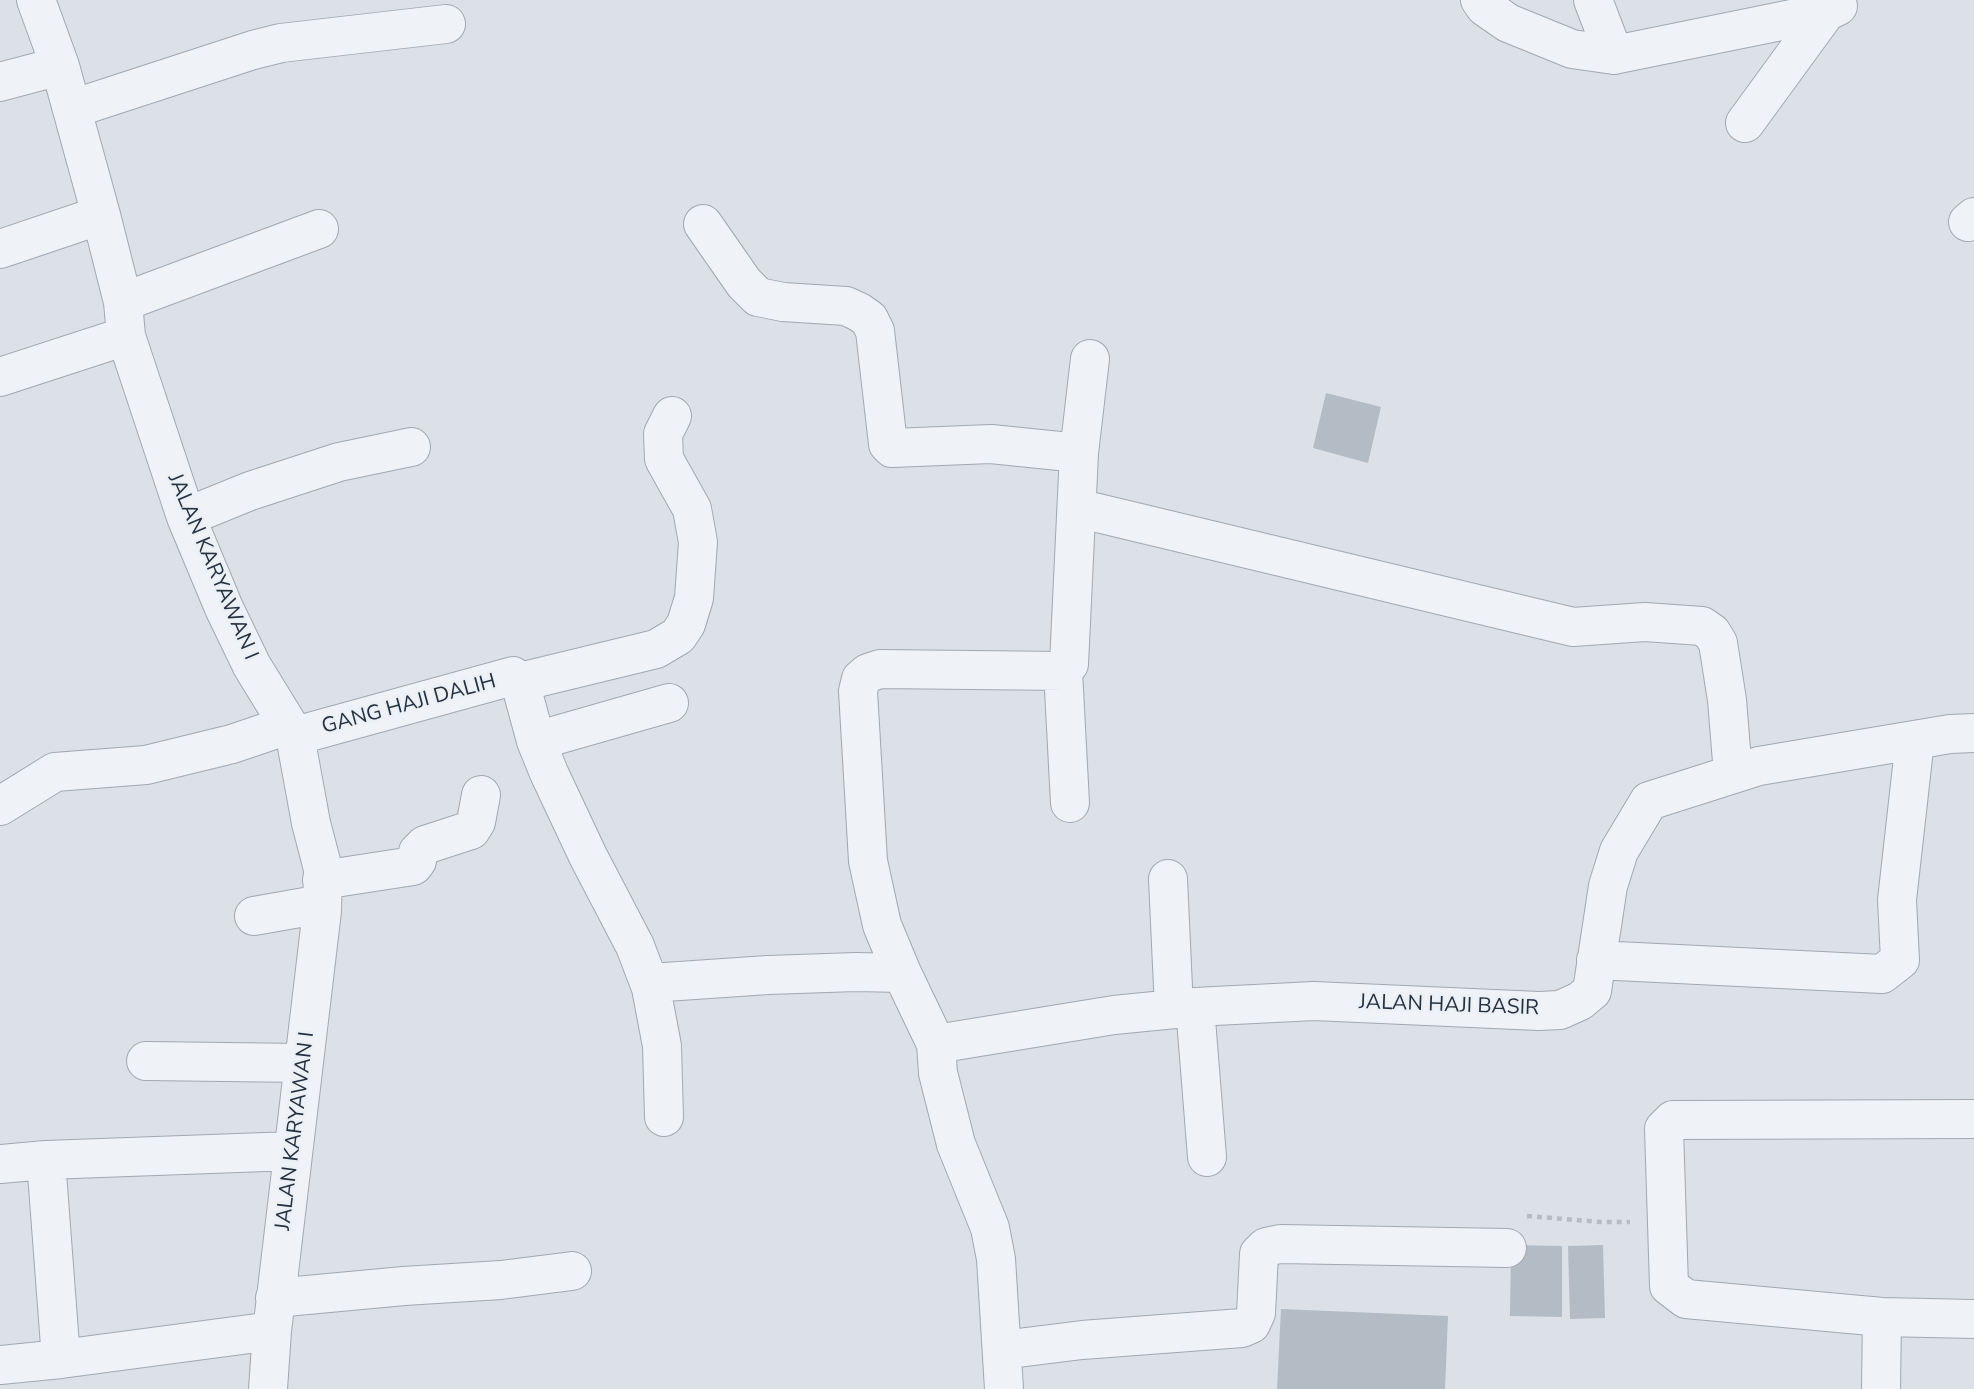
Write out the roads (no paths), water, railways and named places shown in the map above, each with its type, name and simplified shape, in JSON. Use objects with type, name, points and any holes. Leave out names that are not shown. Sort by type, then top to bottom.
[{"type":"street","name":"JALAN KARYAWAN I","points":[[36,0],[60,66],[101,215],[125,319],[186,517],[235,631],[291,731],[323,869],[268,1389]]},
{"type":"street","points":[[1480,0],[1485,7],[1508,23],[1572,49],[1614,55],[1832,4]]},
{"type":"street","points":[[1593,0],[1614,55]]},
{"type":"street","points":[[1745,123],[1832,4]]},
{"type":"street","points":[[72,109],[281,43],[446,24]]},
{"type":"street","points":[[0,82],[60,66]]},
{"type":"street","points":[[0,249],[101,215]]},
{"type":"street","points":[[703,224],[744,283],[758,297],[783,302],[846,306],[869,319],[875,331],[888,444],[892,448],[991,444],[1079,453]]},
{"type":"street","points":[[0,377],[319,229]]},
{"type":"street","points":[[1070,803],[1063,671],[1069,664],[1079,453],[1090,359]]},
{"type":"street","points":[[664,1117],[662,1046],[650,984],[635,946],[549,773],[536,741],[520,682],[656,649],[678,636],[686,624],[694,598],[698,542],[692,509],[664,459],[663,434],[672,416]]},
{"type":"street","points":[[186,517],[250,491],[339,462],[411,447]]},
{"type":"street","points":[[1077,508],[1573,627],[1645,622],[1702,626],[1712,633],[1718,643],[1727,700],[1733,774]]},
{"type":"street","points":[[1004,1389],[996,1259],[990,1228],[956,1144],[938,1073],[936,1044],[882,925],[868,861],[858,691],[861,679],[880,669],[1063,671]]},
{"type":"street","name":"GANG HAJI DALIH","points":[[291,731],[513,676],[520,682]]},
{"type":"street","points":[[536,741],[669,703]]},
{"type":"street","points":[[0,806],[55,772],[146,765],[291,731]]},
{"type":"street","name":"JALAN HAJI BASIR","points":[[936,1044],[1114,1015],[1185,1008],[1314,1001],[1560,1010],[1580,1001],[1592,991],[1608,886],[1619,851],[1651,799],[1759,766],[1950,734],[1974,733]]},
{"type":"street","points":[[1596,960],[1882,974],[1900,960],[1896,900],[1915,740]]},
{"type":"street","points":[[254,916],[322,892],[414,866],[418,852],[425,845],[471,830],[476,822],[481,795]]},
{"type":"street","points":[[1168,879],[1207,1157]]},
{"type":"street","points":[[650,984],[780,975],[902,973]]},
{"type":"street","points":[[146,1061],[304,1063]]},
{"type":"street","points":[[1974,1119],[1673,1119],[1664,1129],[1668,1286],[1686,1299],[1882,1317],[1974,1319]]},
{"type":"street","points":[[0,1164],[293,1151]]},
{"type":"street","points":[[46,1160],[61,1359]]},
{"type":"street","points":[[1002,1350],[1082,1340],[1242,1328],[1251,1324],[1256,1313],[1259,1254],[1266,1247],[1273,1245],[1512,1232]]},
{"type":"street","points":[[0,1364],[61,1359],[404,1286],[501,1280],[572,1271]]},
{"type":"street","points":[[1881,1389],[1882,1317]]}]
